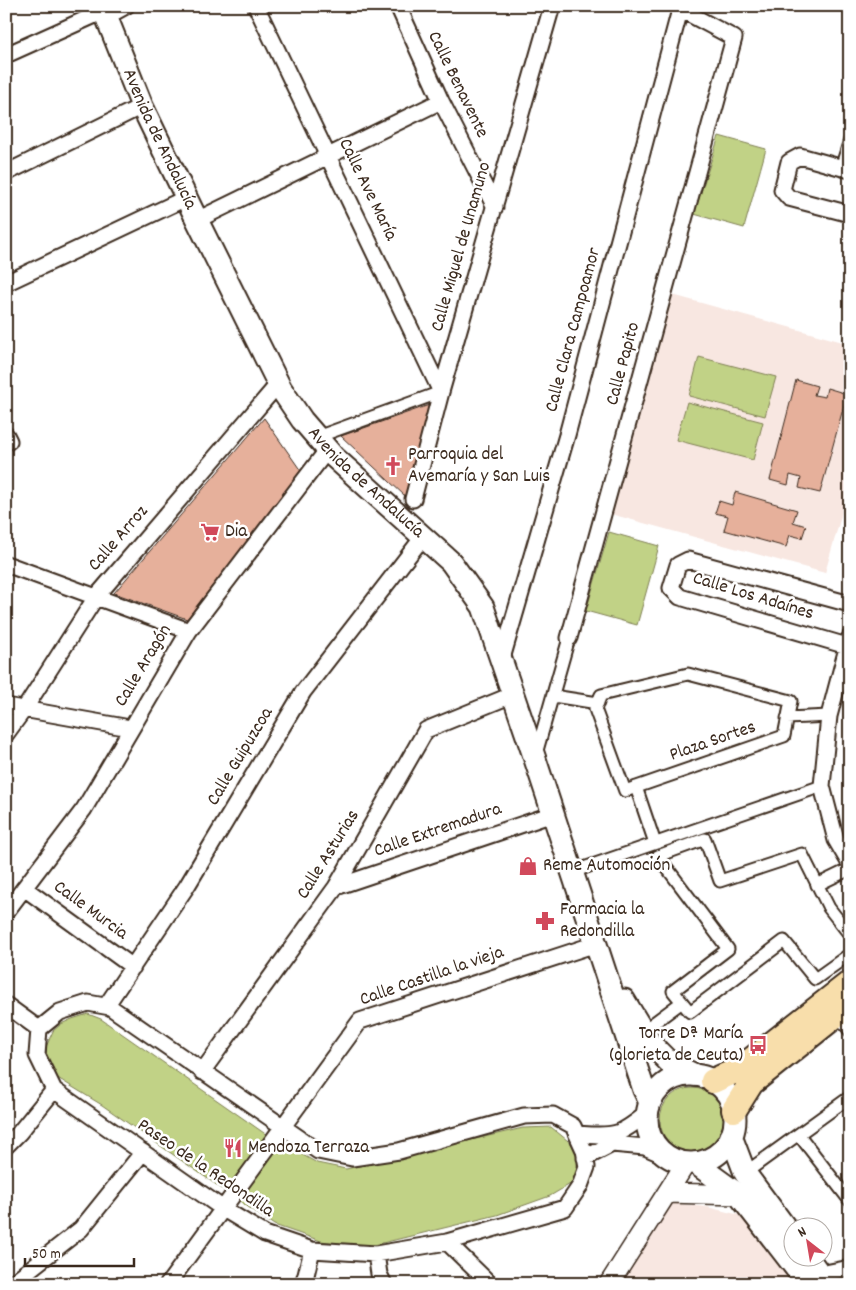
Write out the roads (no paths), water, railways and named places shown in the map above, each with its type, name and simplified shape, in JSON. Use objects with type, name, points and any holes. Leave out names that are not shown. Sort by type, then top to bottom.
[{"type":"main road","name":"Avenida de Andalucía","points":[[103,11],[142,106],[281,389],[302,420],[322,443],[451,562],[483,607],[604,967],[644,1090],[648,1108]]},
{"type":"main road","name":"Avenida de Andalucía","points":[[604,967],[650,1043],[670,1063],[704,1078]]},
{"type":"main road","points":[[816,1275],[738,1195],[683,1161],[658,1149],[651,1138],[647,1126],[648,1108],[657,1090],[668,1081],[681,1076],[704,1078],[740,1069],[850,981]]},
{"type":"main road","points":[[734,1110],[751,1083],[845,1016]]},
{"type":"main road","points":[[683,1161],[706,1160],[725,1146],[732,1136],[735,1123],[734,1110],[726,1093],[704,1078]]},
{"type":"main road","points":[[732,1136],[745,1173],[784,1226]]},
{"type":"street","points":[[6,55],[103,11],[126,6]]},
{"type":"street","name":"Calle Ave María","points":[[256,6],[441,392]]},
{"type":"street","name":"Calle Benavente","points":[[398,6],[441,101],[495,207]]},
{"type":"street","name":"Calle Miguel de Unamuno","points":[[413,499],[441,392],[552,6]]},
{"type":"street","name":"Calle Papito","points":[[535,759],[738,39],[681,8]]},
{"type":"street","name":"Calle Clara Campoamor","points":[[501,662],[567,435],[681,8]]},
{"type":"street","points":[[197,220],[441,101]]},
{"type":"street","points":[[6,173],[142,106]]},
{"type":"street","points":[[850,140],[846,169],[800,156],[789,162],[782,190],[789,198],[850,214]]},
{"type":"street","points":[[6,283],[186,198]]},
{"type":"street","name":"Calle Arroz","points":[[6,734],[26,708],[96,597],[279,383]]},
{"type":"street","points":[[322,443],[441,392]]},
{"type":"street","name":"Calle Aragón","points":[[6,912],[84,809],[130,728],[189,631],[322,443]]},
{"type":"street","name":"Calle Guipuzcoa","points":[[106,1006],[187,886],[303,692],[423,537]]},
{"type":"street","name":"Calle Los Adaínes","points":[[848,650],[680,597],[672,588],[678,565],[688,560],[850,604]]},
{"type":"street","points":[[6,564],[189,631]]},
{"type":"street","points":[[848,650],[829,716],[822,786],[836,840],[850,864]]},
{"type":"street","name":"Plaza Sortes","points":[[598,703],[601,695],[688,674],[791,701],[784,736],[636,787]]},
{"type":"street","name":"Calle Asturias","points":[[202,1072],[336,887],[426,730],[512,695]]},
{"type":"street","points":[[553,696],[598,703],[595,709],[625,791],[636,787],[655,843]]},
{"type":"street","points":[[6,706],[26,708],[130,728]]},
{"type":"street","points":[[787,718],[829,716]]},
{"type":"street","points":[[572,872],[822,786]]},
{"type":"street","name":"Calle Extremadura","points":[[336,887],[553,814]]},
{"type":"street","points":[[681,834],[684,846]]},
{"type":"street","points":[[850,935],[829,908],[802,854],[720,881],[705,839],[658,856],[728,949],[673,991],[690,1012],[784,941],[815,979],[850,954]]},
{"type":"street","points":[[817,885],[850,869]]},
{"type":"street","name":"Calle Murcia","points":[[24,888],[133,967]]},
{"type":"street","name":"Calle Castilla la vieja","points":[[168,1284],[360,1021],[596,944]]},
{"type":"street","points":[[837,963],[850,981]]},
{"type":"street","points":[[643,1031],[682,1002]]},
{"type":"street","points":[[6,1005],[39,1029],[60,1012],[88,1003],[110,1007],[318,1151],[352,1158],[399,1151],[524,1116],[553,1115],[573,1126],[586,1158],[612,1144],[645,1147],[683,1161],[667,1193],[609,1284]]},
{"type":"street","name":"Paseo de la Redondilla","points":[[39,1029],[36,1055],[54,1090],[222,1208],[265,1234],[312,1250],[376,1254],[447,1242],[565,1208],[580,1186],[587,1167],[586,1158]]},
{"type":"street","points":[[6,1146],[54,1090]]},
{"type":"street","points":[[745,1173],[850,1097]]},
{"type":"street","points":[[577,1134],[611,1136],[629,1128],[648,1108]]},
{"type":"street","points":[[799,1135],[850,1201]]},
{"type":"street","points":[[11,1284],[81,1228],[142,1152]]},
{"type":"street","points":[[667,1193],[738,1195]]},
{"type":"street","points":[[447,1242],[490,1284]]},
{"type":"street","points":[[302,1284],[312,1250]]},
{"type":"street","points":[[376,1254],[379,1274],[384,1284]]},
{"type":"street","points":[[816,1275],[840,1272],[850,1268]]},
{"type":"street","points":[[845,1284],[850,1275]]},
{"type":"place","name":"Parroquia del Avemaría y San Luis","points":[[393,466]]},
{"type":"place","name":"Dia","points":[[210,532]]},
{"type":"place","name":"Reme Automoción","points":[[528,866]]},
{"type":"place","name":"Farmacia la Redondilla","points":[[545,921]]},
{"type":"place","name":"Torre Dª María (glorieta de Ceuta)","points":[[758,1045]]},
{"type":"place","name":"Mendoza Terraza","points":[[233,1148]]}]
